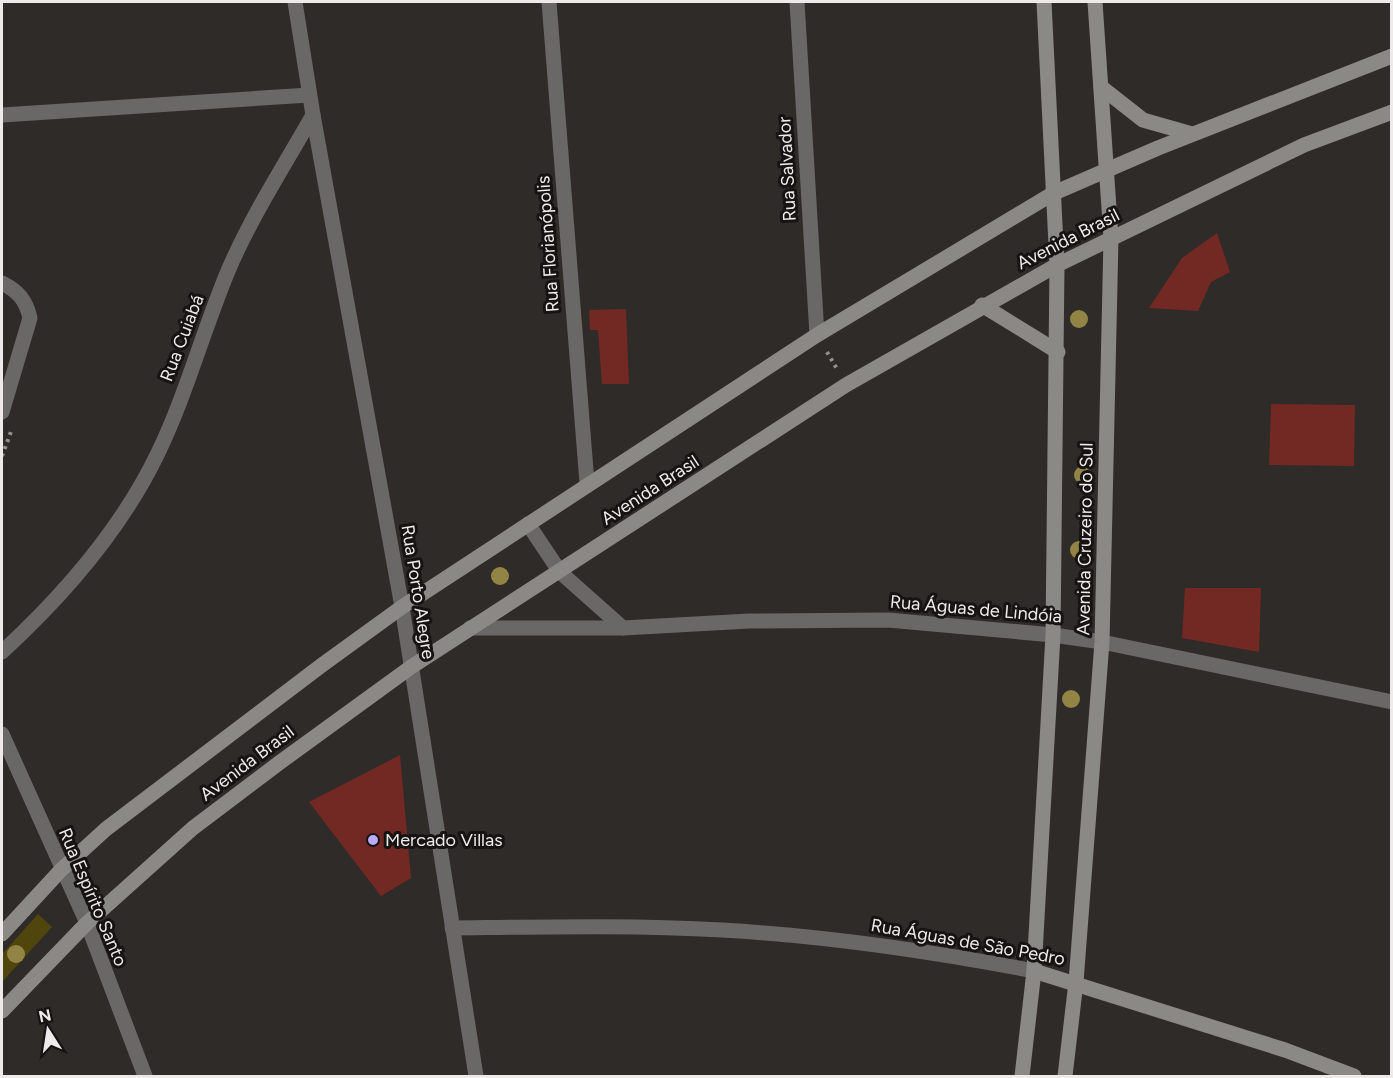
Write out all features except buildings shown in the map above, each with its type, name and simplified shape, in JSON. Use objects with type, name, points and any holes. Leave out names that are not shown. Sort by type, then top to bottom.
[{"type":"main road","name":"Avenida Cruzeiro do Sul","points":[[1022,1077],[1034,971],[1053,635],[1058,352],[1057,265],[1044,2]]},
{"type":"main road","name":"Avenida Cruzeiro do Sul","points":[[1065,1077],[1076,982],[1102,642],[1111,238],[1095,2]]},
{"type":"main road","name":"Avenida Brasil","points":[[2,934],[61,870],[159,787],[402,607],[816,334],[1054,193],[1192,134],[1392,56]]},
{"type":"main road","points":[[1101,87],[1143,120],[1192,134]]},
{"type":"main road","name":"Avenida Brasil","points":[[2,1011],[87,922],[193,828],[411,667],[470,628],[560,572],[846,385],[982,305],[1111,238],[1304,145],[1392,112]]},
{"type":"main road","points":[[982,305],[1058,352]]},
{"type":"main road","name":"Rua Águas de São Pedro","points":[[1034,971],[1076,982],[1285,1050],[1354,1077]]},
{"type":"street","points":[[295,2],[313,115]]},
{"type":"street","name":"Rua Florianópolis","points":[[549,2],[587,483]]},
{"type":"street","name":"Rua Salvador","points":[[797,2],[816,334]]},
{"type":"street","points":[[2,115],[309,95]]},
{"type":"street","name":"Rua Porto Alegre","points":[[313,115],[402,607],[476,1077]]},
{"type":"street","name":"Rua Cuiabá","points":[[2,651],[51,608],[120,520],[143,483],[172,419],[229,270],[313,115]]},
{"type":"street","points":[[2,283],[14,289],[27,304],[30,318],[2,412]]},
{"type":"street","points":[[528,524],[560,572],[623,628]]},
{"type":"street","name":"Rua Águas de Lindóia","points":[[470,628],[623,628],[749,621],[888,620],[1053,635],[1102,642],[1392,702]]},
{"type":"street","name":"Rua Espírito Santo","points":[[2,734],[61,870],[87,922],[145,1077]]},
{"type":"street","name":"Rua Águas de São Pedro","points":[[452,928],[580,927],[722,930],[884,945],[1034,971]]},
{"type":"path","points":[[816,334],[846,385]]},
{"type":"shaded area","points":[[38,914],[52,927],[2,982],[2,954]]},
{"type":"place","name":"Mercado Villas","points":[[373,840]]}]
